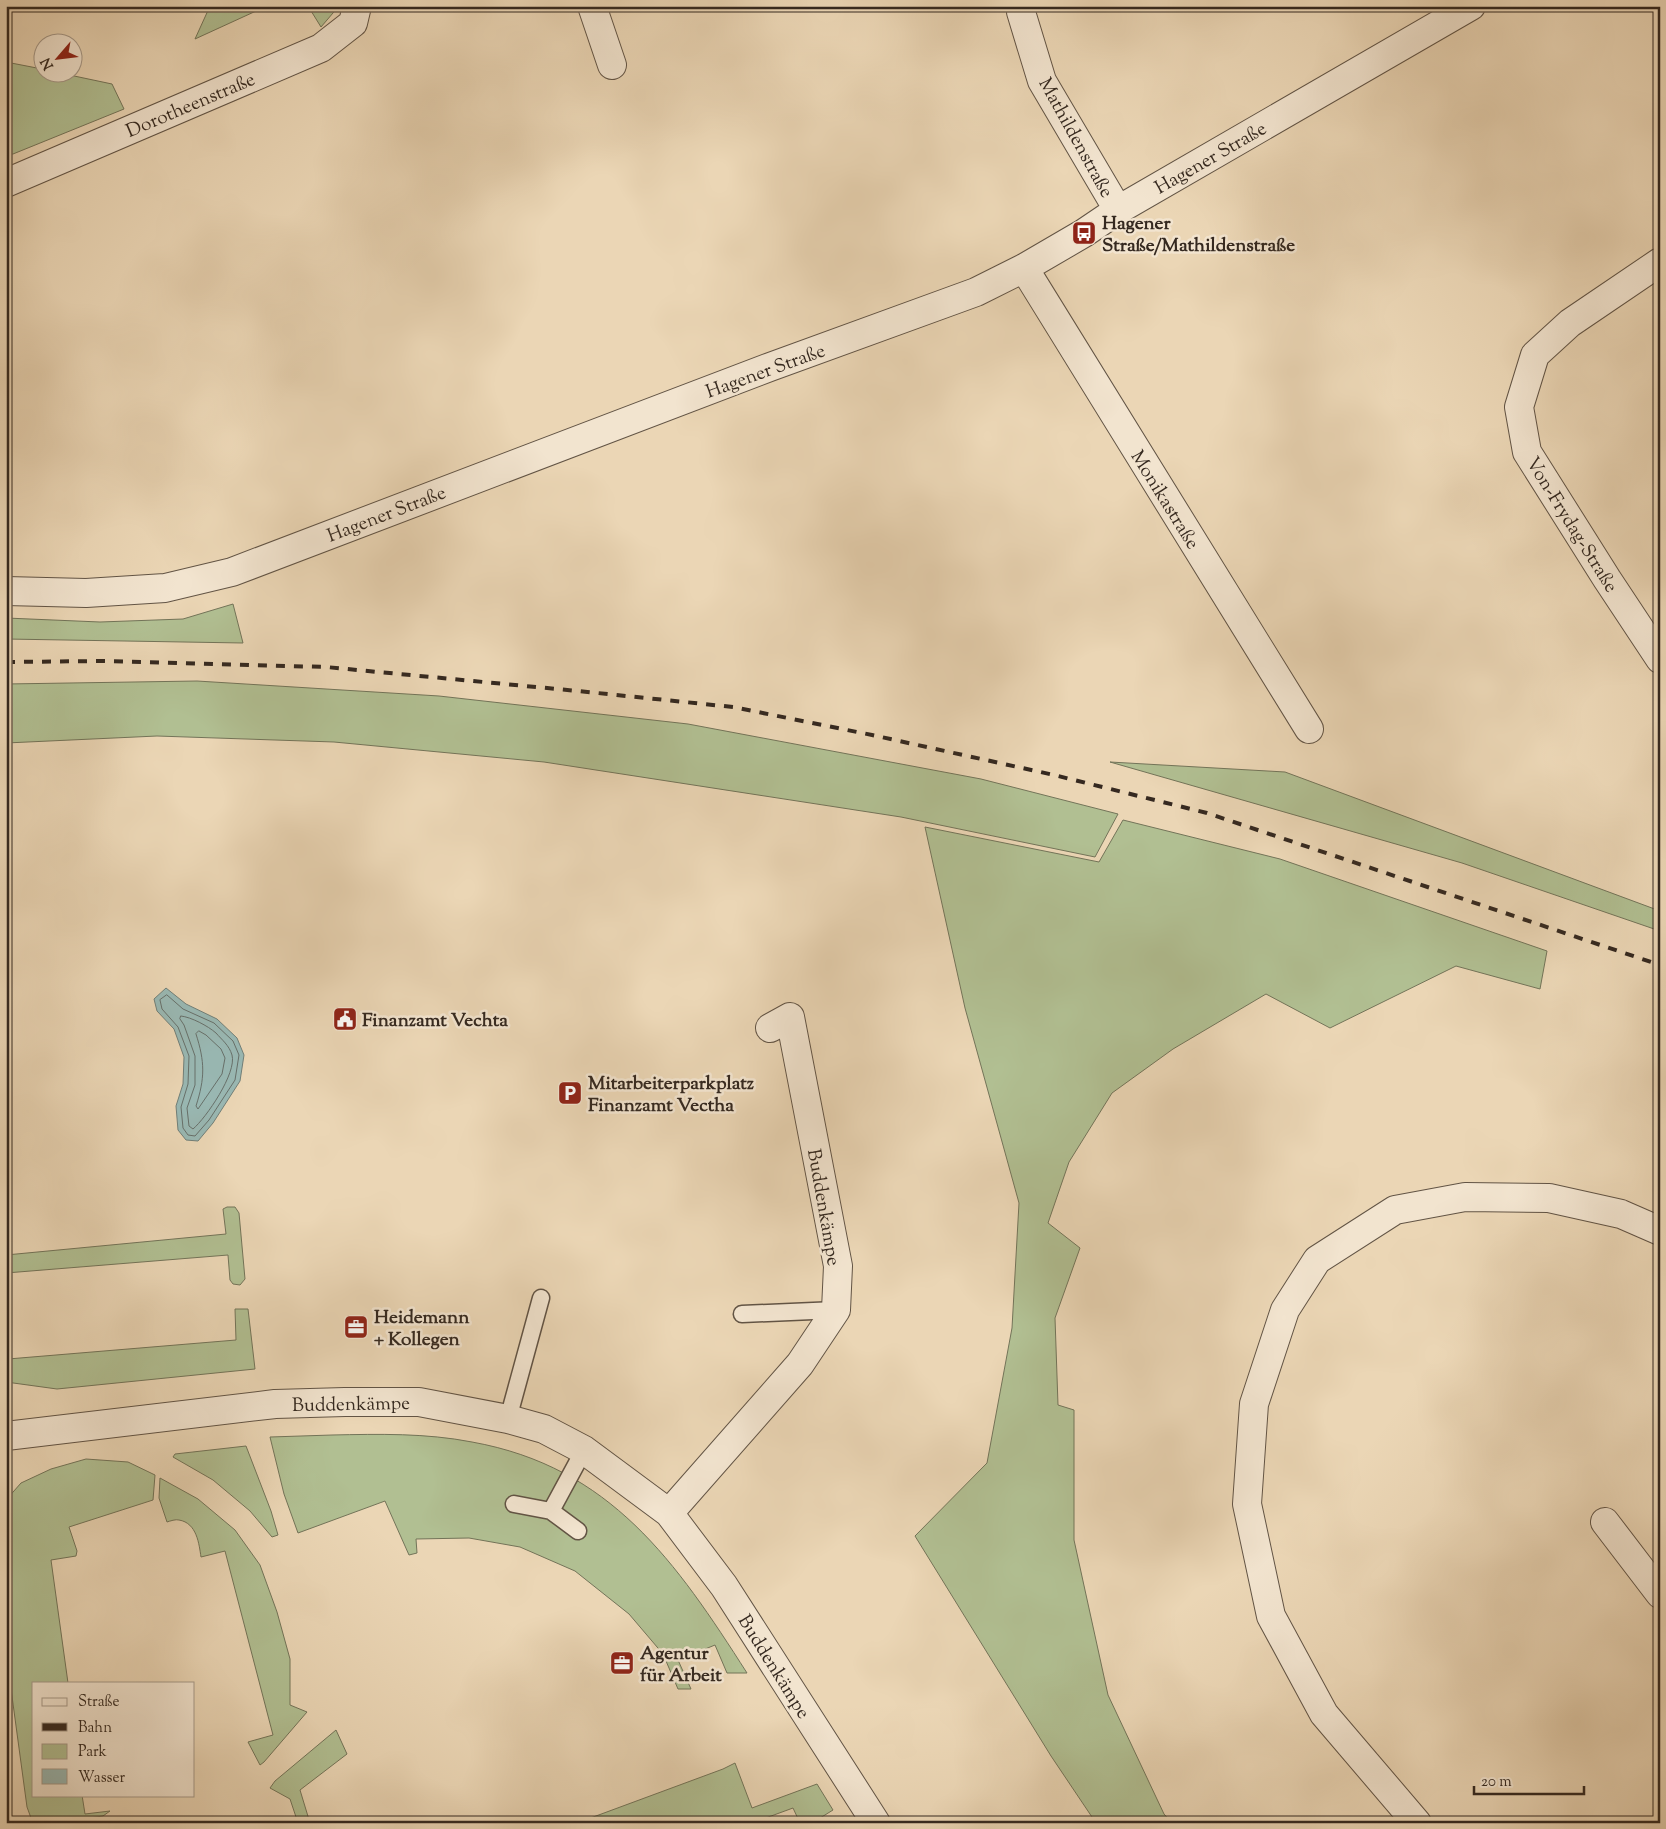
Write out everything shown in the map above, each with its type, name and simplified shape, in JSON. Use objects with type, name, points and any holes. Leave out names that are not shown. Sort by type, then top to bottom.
[{"type":"street","name":"Dorotheenstraße","points":[[6,183],[321,48],[353,23],[356,6]]},
{"type":"street","points":[[592,6],[612,65]]},
{"type":"street","name":"Mathildenstraße","points":[[1021,6],[1042,81],[1118,210]]},
{"type":"street","name":"Hagener Straße","points":[[6,591],[86,592],[165,588],[232,572],[770,367],[976,292],[1024,268],[1084,233],[1118,210],[1471,6]]},
{"type":"street","name":"Von-Frydag-Straße","points":[[1660,262],[1570,322],[1535,355],[1520,407],[1527,452],[1660,660]]},
{"type":"street","name":"Monikastraße","points":[[1024,268],[1309,729]]},
{"type":"street","name":"Buddenkämpe","points":[[770,1028],[790,1017],[838,1266],[836,1310]]},
{"type":"street","points":[[1417,1823],[1324,1714],[1271,1616],[1247,1504],[1254,1404],[1285,1310],[1317,1260],[1395,1210],[1465,1197],[1549,1198],[1621,1214],[1660,1232]]},
{"type":"street","points":[[670,1512],[800,1364],[836,1310]]},
{"type":"street","name":"Buddenkämpe","points":[[6,1436],[275,1404],[345,1402],[419,1402],[508,1419],[544,1429],[584,1450],[670,1512],[724,1586],[876,1823]]},
{"type":"street","points":[[1605,1522],[1660,1594]]},
{"type":"lane","points":[[508,1419],[541,1298]]},
{"type":"lane","points":[[742,1314],[836,1310]]},
{"type":"lane","points":[[550,1510],[584,1450]]},
{"type":"lane","points":[[514,1504],[550,1510],[578,1532]]},
{"type":"green space","points":[[210,6],[267,6],[195,39]]},
{"type":"green space","points":[[308,6],[339,6],[321,27]]},
{"type":"green space","points":[[6,62],[32,67],[32,82],[82,82],[82,78],[112,84],[124,109],[13,154],[6,155]]},
{"type":"green space","points":[[233,604],[243,643],[6,639],[6,618],[100,622],[183,619]]},
{"type":"green space","points":[[197,681],[439,696],[688,724],[981,779],[1118,814],[1095,857],[901,817],[544,762],[334,742],[157,736],[6,743],[6,684]]},
{"type":"green space","points":[[1110,762],[1285,772],[1660,911],[1660,931],[1462,863]]},
{"type":"green space","points":[[1123,820],[1280,859],[1547,951],[1540,989],[1456,966],[1330,1028],[1266,994],[1173,1049],[1112,1093],[1069,1162],[1048,1223],[1080,1248],[1055,1318],[1058,1405],[1074,1410],[1074,1540],[1108,1695],[1164,1814],[1172,1823],[1096,1823],[1051,1756],[915,1536],[987,1463],[1012,1328],[1019,1203],[965,1008],[925,827],[1099,862]]},
{"type":"green space","points":[[235,1207],[239,1213],[245,1279],[240,1285],[233,1284],[230,1280],[228,1255],[6,1273],[6,1255],[226,1234],[223,1209]]},
{"type":"green space","points":[[235,1309],[248,1309],[255,1369],[57,1389],[6,1382],[6,1341],[8,1359],[236,1340]]},
{"type":"green space","points":[[367,1434],[437,1437],[472,1442],[521,1455],[564,1473],[601,1497],[635,1525],[694,1594],[747,1673],[727,1673],[715,1645],[678,1660],[691,1689],[678,1689],[663,1654],[629,1614],[575,1571],[520,1547],[469,1538],[416,1539],[417,1553],[409,1555],[385,1501],[298,1533],[284,1494],[270,1437]]},
{"type":"green space","points":[[246,1446],[271,1511],[278,1535],[272,1537],[250,1511],[213,1480],[173,1457],[175,1454]]},
{"type":"green space","points":[[86,1459],[128,1462],[155,1475],[153,1500],[69,1527],[77,1551],[76,1556],[51,1560],[68,1682],[32,1682],[32,1796],[82,1796],[85,1814],[110,1811],[103,1816],[42,1823],[31,1818],[27,1807],[6,1652],[6,1500],[21,1483],[51,1469]]},
{"type":"green space","points":[[160,1478],[198,1499],[235,1530],[260,1565],[277,1612],[290,1659],[290,1705],[307,1712],[260,1765],[248,1742],[273,1735],[225,1551],[201,1557],[196,1535],[190,1525],[178,1520],[167,1522],[159,1498]]},
{"type":"green space","points":[[336,1730],[347,1754],[300,1790],[310,1823],[298,1823],[290,1799],[270,1788],[275,1781]]},
{"type":"green space","points":[[735,1763],[752,1808],[817,1784],[833,1810],[812,1823],[800,1823],[793,1808],[752,1823],[577,1823],[723,1769]]},
{"type":"water","points":[[166,988],[186,1004],[217,1019],[237,1038],[244,1055],[240,1081],[213,1123],[198,1141],[186,1140],[178,1130],[176,1106],[183,1084],[184,1057],[174,1029],[157,1011],[154,999]]},
{"type":"railway","points":[[6,662],[104,661],[326,667],[733,707],[1054,775],[1207,813],[1660,965]]},
{"type":"place","name":"Hagener Straße/Mathildenstraße","points":[[1084,233]]},
{"type":"place","name":"Finanzamt Vechta","points":[[345,1019]]},
{"type":"place","name":"Mitarbeiterparkplatz Finanzamt Vectha","points":[[570,1093]]},
{"type":"place","name":"Heidemann + Kollegen","points":[[356,1327]]},
{"type":"place","name":"Agentur für Arbeit","points":[[622,1663]]}]
